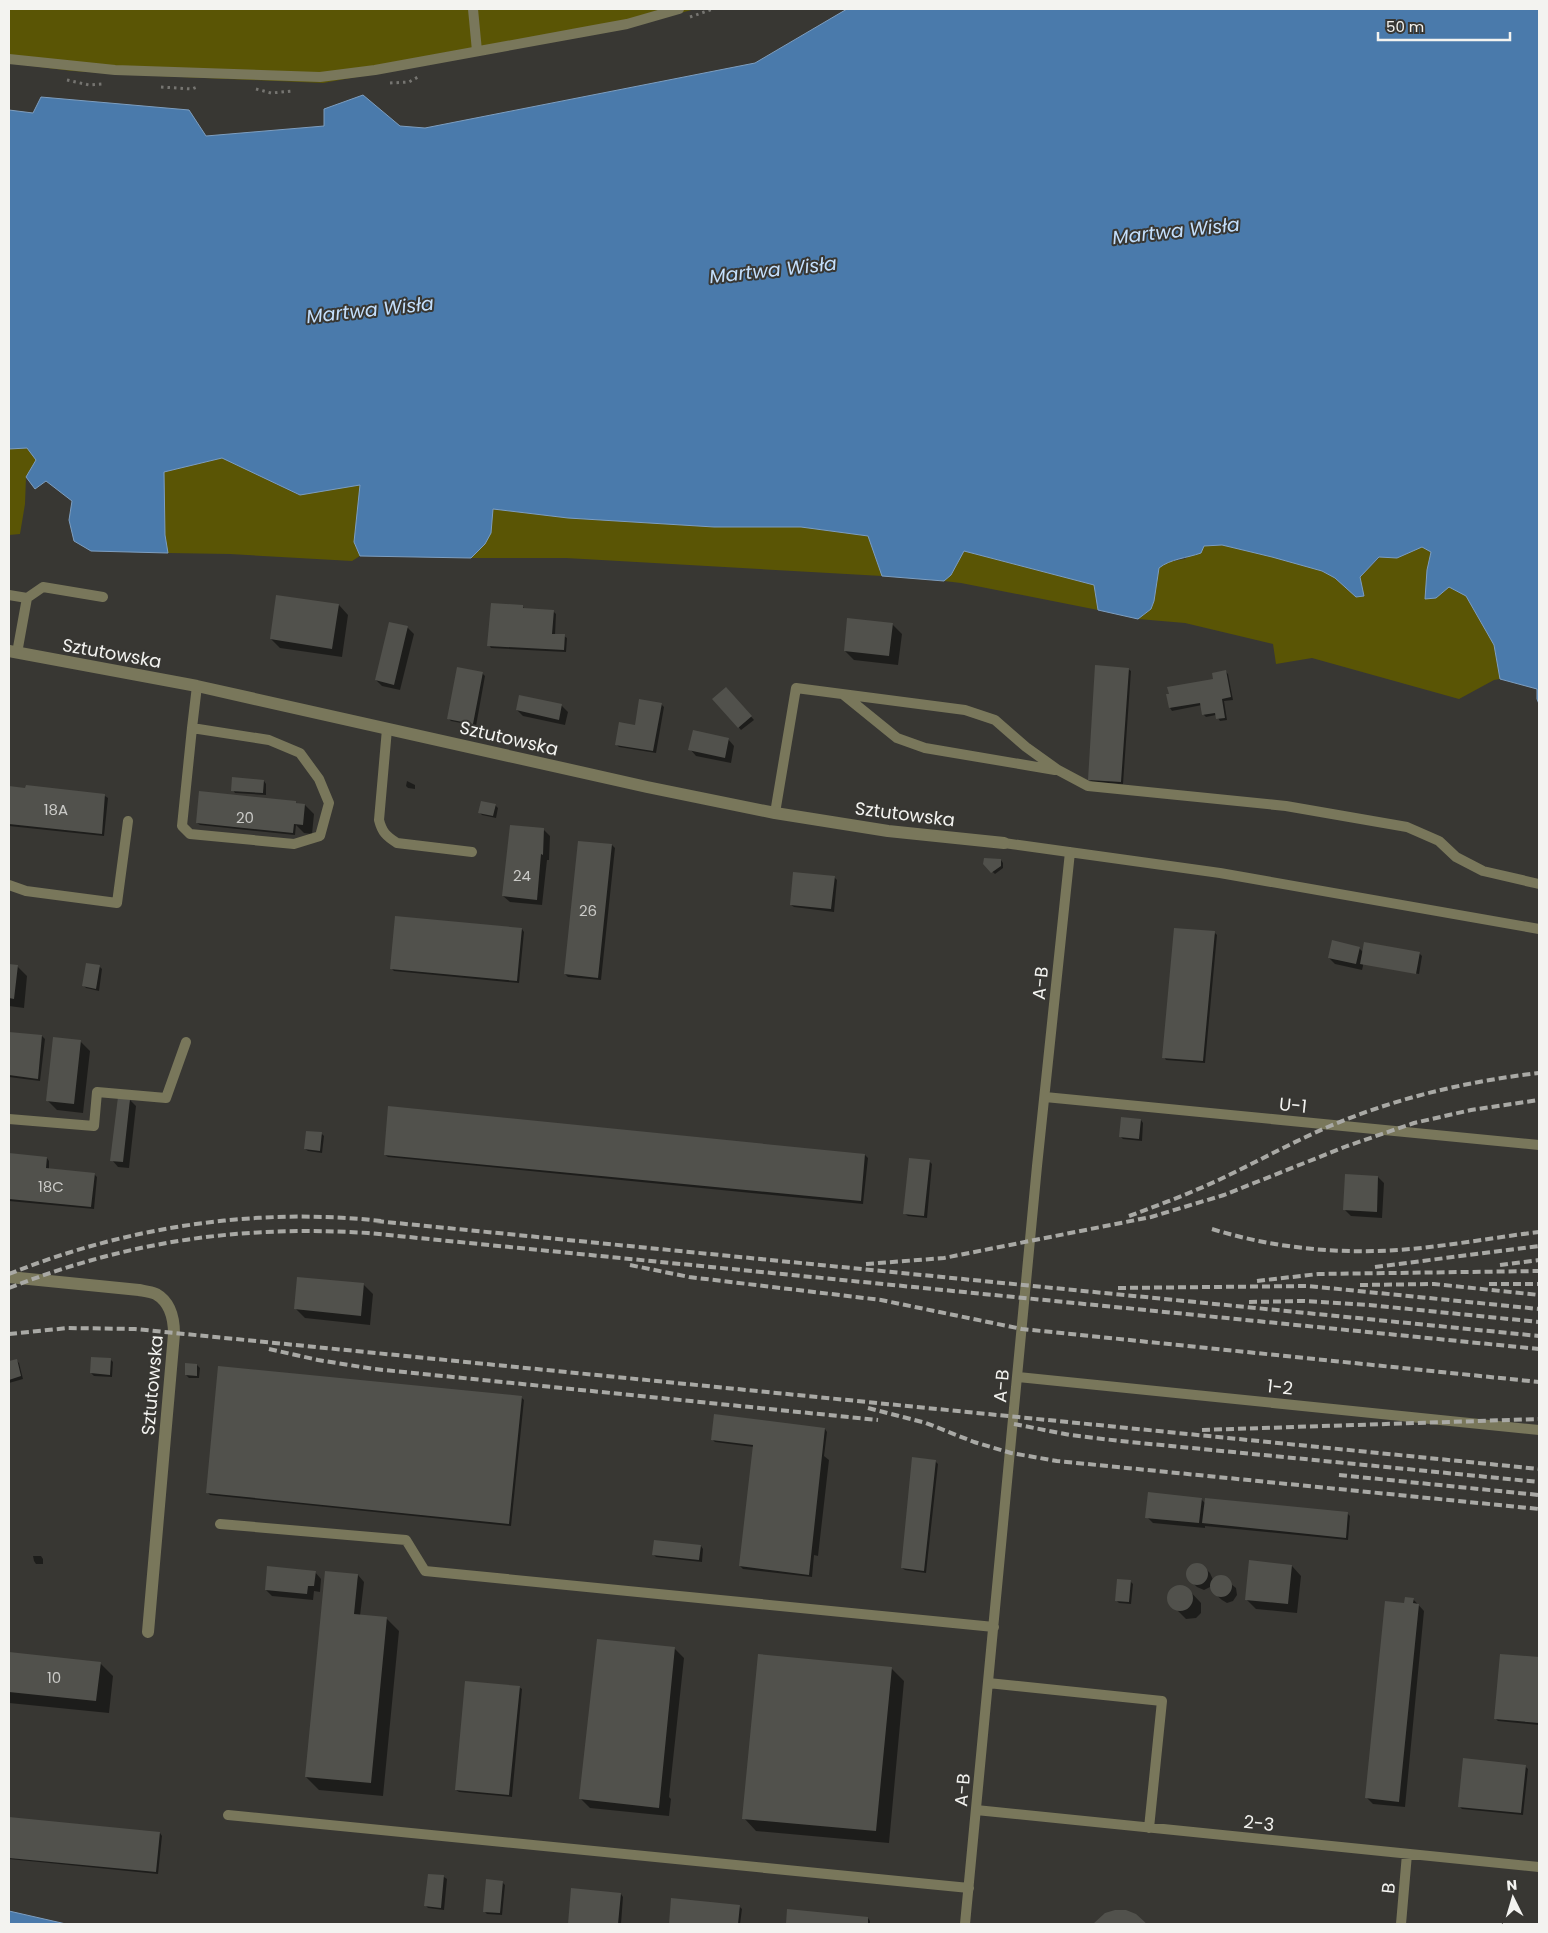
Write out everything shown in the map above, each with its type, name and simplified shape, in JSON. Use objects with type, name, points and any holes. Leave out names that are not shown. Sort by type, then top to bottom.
[{"type":"street","name":"Sztutowska","points":[[13,652],[197,686],[646,787],[775,813],[888,831],[1004,843]]},
{"type":"street","name":"Sztutowska","points":[[9,1277],[140,1290],[156,1294],[167,1305],[174,1319],[148,1632]]},
{"type":"lane","points":[[473,9],[477,51]]},
{"type":"lane","points":[[9,59],[115,70],[303,78],[375,70],[627,24],[679,9]]},
{"type":"lane","points":[[13,652],[27,598],[43,587],[103,597]]},
{"type":"lane","points":[[9,595],[27,598]]},
{"type":"lane","points":[[192,728],[269,740],[300,753],[319,779],[329,802],[320,836],[294,844],[190,834],[182,826],[192,728],[197,686]]},
{"type":"lane","points":[[775,813],[796,688],[965,710],[995,720],[1026,747],[1058,770],[1088,786],[1286,806],[1406,828],[1439,841],[1456,857],[1482,871],[1539,884]]},
{"type":"lane","points":[[843,694],[897,738],[925,748],[1058,770]]},
{"type":"lane","points":[[387,729],[378,820],[381,830],[387,837],[397,843],[472,852]]},
{"type":"lane","points":[[9,885],[26,891],[117,903],[128,821]]},
{"type":"lane","points":[[1004,843],[1220,873],[1539,929]]},
{"type":"lane","name":"A-B","points":[[965,1924],[1044,1097],[1070,852]]},
{"type":"lane","points":[[9,1119],[94,1126],[97,1092],[166,1098],[186,1042]]},
{"type":"lane","name":"U-1","points":[[1044,1097],[1539,1145]]},
{"type":"lane","name":"1-2","points":[[1018,1377],[1539,1430]]},
{"type":"lane","points":[[220,1524],[406,1540],[425,1571],[994,1627]]},
{"type":"lane","points":[[988,1683],[1162,1701],[1149,1828]]},
{"type":"lane","name":"2-3","points":[[976,1810],[1539,1867]]},
{"type":"lane","points":[[228,1815],[969,1888]]},
{"type":"lane","name":"B","points":[[1401,1924],[1407,1854]]},
{"type":"shaded area","points":[[9,9],[695,9],[619,30],[323,83],[72,71],[9,63]]},
{"type":"shaded area","points":[[27,448],[36,460],[26,477],[25,504],[20,534],[9,535],[9,449]]},
{"type":"shaded area","points":[[222,458],[299,495],[360,485],[354,542],[360,556],[352,561],[230,554],[168,553],[165,535],[164,472]]},
{"type":"shaded area","points":[[493,509],[568,518],[714,527],[801,527],[868,536],[882,576],[566,558],[471,558],[486,541],[490,531]]},
{"type":"shaded area","points":[[1222,545],[1322,571],[1335,578],[1356,597],[1364,596],[1360,577],[1380,557],[1397,558],[1422,547],[1431,552],[1427,570],[1425,599],[1436,598],[1449,587],[1466,596],[1494,645],[1500,679],[1494,680],[1459,699],[1312,658],[1276,664],[1273,644],[1185,623],[1138,619],[1151,609],[1159,568],[1167,562],[1185,559],[1203,546]]},
{"type":"shaded area","points":[[964,551],[1094,585],[1098,610],[944,581],[951,575]]},
{"type":"water","name":"Martwa Wisła","points":[[847,9],[1539,9],[1539,704],[1537,689],[1500,679],[1494,645],[1466,596],[1449,587],[1436,598],[1425,599],[1427,570],[1431,552],[1422,547],[1397,558],[1379,557],[1360,577],[1364,596],[1356,597],[1335,578],[1322,571],[1222,545],[1204,546],[1201,553],[1173,561],[1159,568],[1151,609],[1138,619],[1098,610],[1094,585],[964,551],[951,575],[944,581],[882,576],[868,536],[801,527],[714,527],[568,518],[493,509],[491,533],[485,544],[471,558],[360,556],[354,542],[360,485],[300,495],[222,458],[164,472],[165,535],[168,553],[91,551],[74,541],[69,520],[72,501],[46,481],[35,489],[26,477],[36,460],[27,448],[9,449],[9,110],[33,113],[41,97],[189,110],[206,136],[324,126],[324,109],[363,95],[400,126],[425,128],[755,63]]},
{"type":"water","points":[[9,1911],[66,1924],[9,1924]]},
{"type":"building","points":[[276,595],[339,604],[332,649],[270,639]]},
{"type":"building","points":[[491,603],[523,605],[523,608],[554,610],[552,634],[565,634],[564,650],[487,646]]},
{"type":"building","points":[[847,618],[893,623],[889,656],[844,651]]},
{"type":"building","points":[[389,622],[408,626],[394,685],[375,680]]},
{"type":"building","points":[[1095,665],[1129,668],[1121,782],[1088,780]]},
{"type":"building","points":[[457,667],[483,672],[473,724],[447,719]]},
{"type":"building","points":[[1226,670],[1231,697],[1222,699],[1225,718],[1216,719],[1215,713],[1202,715],[1200,703],[1169,708],[1166,694],[1169,694],[1167,687],[1213,679],[1212,673]]},
{"type":"building","points":[[726,687],[752,716],[738,728],[712,699]]},
{"type":"building","points":[[519,695],[562,704],[559,720],[516,710]]},
{"type":"building","points":[[639,699],[662,703],[653,751],[615,745],[619,722],[635,725]]},
{"type":"building","points":[[693,730],[729,738],[725,758],[688,750]]},
{"type":"building","points":[[232,777],[264,780],[263,793],[231,791]]},
{"type":"building","points":[[26,785],[105,794],[102,834],[9,824],[9,786],[25,788]]},
{"type":"building","points":[[199,791],[296,801],[296,803],[305,804],[303,825],[294,824],[293,833],[196,823]]},
{"type":"building","points":[[481,801],[496,804],[493,816],[478,813]]},
{"type":"building","points":[[510,825],[544,828],[543,855],[541,854],[537,900],[502,896]]},
{"type":"building","points":[[578,841],[612,844],[598,978],[564,974]]},
{"type":"building","points":[[984,858],[1001,859],[1001,866],[991,873],[983,864]]},
{"type":"building","points":[[793,872],[835,876],[831,909],[790,905]]},
{"type":"building","points":[[395,916],[522,928],[517,981],[390,969]]},
{"type":"building","points":[[1174,928],[1215,931],[1203,1061],[1162,1058]]},
{"type":"building","points":[[1332,940],[1360,947],[1356,964],[1328,958]]},
{"type":"building","points":[[1364,942],[1420,952],[1416,974],[1360,964]]},
{"type":"building","points":[[86,963],[100,965],[96,989],[82,986]]},
{"type":"building","points":[[9,964],[18,965],[14,999],[9,998]]},
{"type":"building","points":[[9,1032],[42,1035],[38,1079],[9,1075]]},
{"type":"building","points":[[53,1037],[81,1040],[74,1104],[46,1101]]},
{"type":"building","points":[[118,1097],[130,1099],[123,1162],[110,1161]]},
{"type":"building","points":[[388,1106],[865,1154],[861,1201],[384,1155]]},
{"type":"building","points":[[1121,1117],[1141,1119],[1139,1139],[1119,1137]]},
{"type":"building","points":[[306,1131],[322,1132],[320,1151],[304,1149]]},
{"type":"building","points":[[9,1153],[47,1157],[46,1168],[95,1173],[91,1207],[9,1199]]},
{"type":"building","points":[[909,1158],[930,1160],[924,1216],[903,1214]]},
{"type":"building","points":[[1345,1174],[1378,1176],[1377,1212],[1343,1210]]},
{"type":"building","points":[[297,1277],[364,1283],[361,1316],[294,1309]]},
{"type":"building","points":[[91,1357],[111,1358],[110,1375],[90,1373]]},
{"type":"building","points":[[17,1359],[21,1376],[9,1380],[9,1361]]},
{"type":"building","points":[[185,1363],[197,1364],[197,1376],[185,1375]]},
{"type":"building","points":[[218,1366],[522,1396],[509,1524],[206,1493]]},
{"type":"building","points":[[714,1414],[825,1428],[809,1575],[739,1566],[753,1445],[711,1440]]},
{"type":"building","points":[[912,1457],[936,1460],[924,1571],[901,1568]]},
{"type":"building","points":[[1148,1492],[1202,1498],[1199,1523],[1145,1518]]},
{"type":"building","points":[[1205,1498],[1348,1512],[1346,1538],[1202,1523]]},
{"type":"building","points":[[654,1540],[701,1545],[699,1560],[652,1555]]},
{"type":"building","points":[[1249,1560],[1292,1565],[1288,1604],[1245,1600]]},
{"type":"building","points":[[1197,1563],[1207,1570],[1208,1574],[1201,1584],[1197,1585],[1187,1578],[1186,1574],[1193,1564]]},
{"type":"building","points":[[267,1566],[316,1571],[314,1586],[308,1586],[307,1594],[265,1590]]},
{"type":"building","points":[[325,1571],[358,1574],[354,1614],[387,1617],[371,1783],[305,1777]]},
{"type":"building","points":[[1221,1575],[1231,1582],[1232,1586],[1225,1596],[1221,1597],[1211,1590],[1210,1586],[1217,1576]]},
{"type":"building","points":[[1117,1579],[1131,1580],[1129,1602],[1115,1601]]},
{"type":"building","points":[[1180,1585],[1189,1589],[1193,1598],[1189,1607],[1180,1611],[1171,1607],[1167,1598],[1171,1589]]},
{"type":"building","points":[[1405,1597],[1414,1598],[1413,1603],[1419,1604],[1399,1802],[1365,1798],[1385,1601],[1404,1603]]},
{"type":"building","points":[[597,1639],[675,1647],[659,1808],[579,1799]]},
{"type":"building","points":[[9,1652],[101,1662],[96,1701],[9,1692]]},
{"type":"building","points":[[758,1654],[892,1667],[876,1831],[742,1819]]},
{"type":"building","points":[[1500,1654],[1539,1657],[1539,1723],[1494,1719]]},
{"type":"building","points":[[465,1681],[520,1686],[509,1795],[455,1790]]},
{"type":"building","points":[[1463,1758],[1526,1765],[1521,1813],[1458,1807]]},
{"type":"building","points":[[9,1817],[160,1832],[156,1872],[9,1858]]},
{"type":"building","points":[[428,1874],[444,1875],[441,1908],[424,1906]]},
{"type":"building","points":[[486,1879],[503,1881],[500,1913],[483,1912]]},
{"type":"building","points":[[571,1888],[621,1893],[618,1924],[568,1924]]},
{"type":"building","points":[[671,1898],[740,1905],[738,1924],[669,1924]]},
{"type":"building","points":[[787,1909],[868,1917],[868,1924],[786,1924]]},
{"type":"building","points":[[1115,1910],[1126,1910],[1136,1914],[1147,1924],[1093,1924],[1105,1913]]},
{"type":"railway","points":[[1129,1216],[1203,1187],[1291,1144],[1355,1116],[1433,1092],[1512,1076],[1539,1073]]},
{"type":"railway","points":[[866,1264],[944,1258],[1151,1217],[1224,1195],[1347,1146],[1414,1123],[1471,1110],[1539,1100]]},
{"type":"railway","points":[[9,1274],[99,1244],[145,1233],[192,1225],[239,1219],[286,1217],[334,1217],[381,1221]]},
{"type":"railway","points":[[376,1221],[1539,1336]]},
{"type":"railway","points":[[1212,1229],[1286,1246],[1336,1251],[1386,1251],[1539,1232]]},
{"type":"railway","points":[[9,1288],[98,1258],[185,1240],[230,1234],[321,1231],[368,1233],[1539,1349]]},
{"type":"railway","points":[[1375,1267],[1539,1246]]},
{"type":"railway","points":[[1500,1265],[1539,1260]]},
{"type":"railway","points":[[630,1265],[689,1277],[881,1300],[1022,1329],[1539,1382]]},
{"type":"railway","points":[[1257,1281],[1318,1274],[1539,1271]]},
{"type":"railway","points":[[1360,1285],[1434,1284],[1539,1295]]},
{"type":"railway","points":[[1489,1284],[1539,1284]]},
{"type":"railway","points":[[1118,1288],[1308,1286],[1539,1309]]},
{"type":"railway","points":[[1249,1302],[1303,1301],[1369,1305],[1539,1322]]},
{"type":"railway","points":[[9,1334],[68,1328],[135,1329],[1539,1469]]},
{"type":"railway","points":[[269,1349],[318,1360],[374,1369],[878,1420]]},
{"type":"railway","points":[[868,1408],[926,1423],[974,1442],[1011,1453],[1057,1461],[1539,1509]]},
{"type":"railway","points":[[1202,1430],[1539,1419]]},
{"type":"railway","points":[[1014,1424],[1070,1435],[1120,1441],[1539,1482]]},
{"type":"railway","points":[[1339,1475],[1539,1495]]}]
